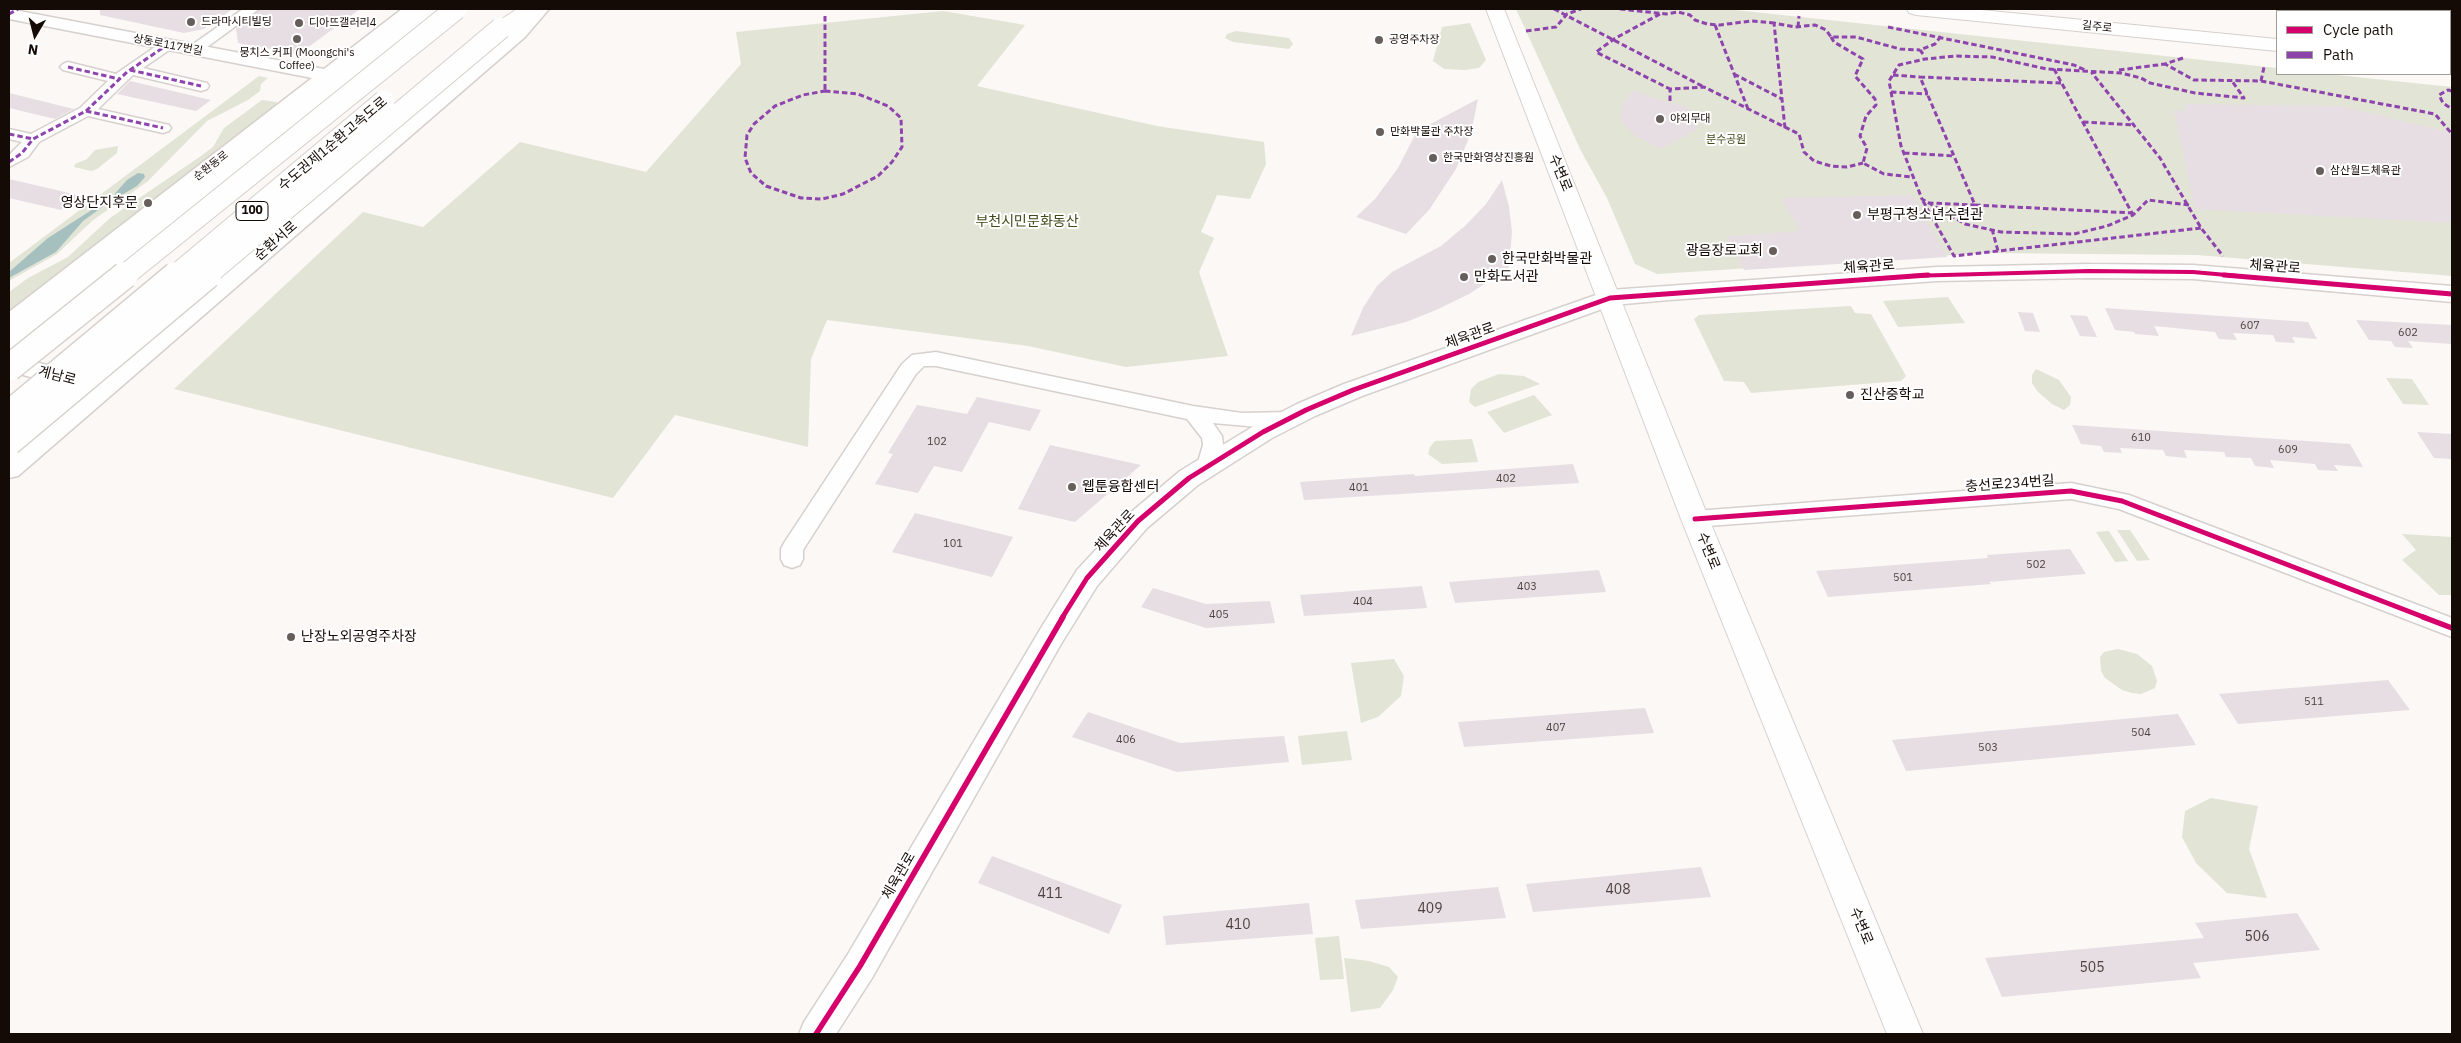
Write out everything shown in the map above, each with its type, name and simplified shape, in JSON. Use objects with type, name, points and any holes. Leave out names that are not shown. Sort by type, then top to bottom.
[{"type":"main road","points":[[9,342],[432,9]]},
{"type":"main road","name":"수도권제1순환고속도로","points":[[9,368],[456,9]]},
{"type":"main road","points":[[9,442],[498,18],[530,9]]},
{"type":"main road","name":"수변로","points":[[1495,9],[1610,298],[1695,519],[1905,1034]]},
{"type":"main road","name":"길주로","points":[[1916,9],[2276,45]]},
{"type":"main road","name":"수도권제1순환고속도로","points":[[9,414],[498,18]]},
{"type":"street","points":[[194,50],[252,9]]},
{"type":"street","name":"순환동로","points":[[9,324],[414,9]]},
{"type":"street","name":"순환서로","points":[[9,469],[105,389],[518,33],[540,9]]},
{"type":"street","name":"상동로117번길","points":[[9,14],[327,76]]},
{"type":"street","points":[[9,162],[22,153],[33,139],[86,111],[125,74],[166,44]]},
{"type":"street","points":[[68,67],[201,86]]},
{"type":"street","points":[[86,111],[163,128]]},
{"type":"street","points":[[9,134],[33,139]]},
{"type":"street","name":"체육관로","points":[[816,1034],[860,966],[1051,636],[1087,578],[1138,522],[1189,478],[1263,432],[1353,390],[1610,298],[1669,292],[1937,274],[2089,271],[2193,272],[2452,294]]},
{"type":"street","points":[[792,559],[792,549],[909,369],[919,360],[936,359],[1193,413],[1242,420],[1270,421],[1289,419]]},
{"type":"street","name":"계남로","points":[[9,363],[105,389]]},
{"type":"street","points":[[1193,413],[1212,436],[1213,445],[1206,469]]},
{"type":"street","name":"충선로234번길","points":[[1695,519],[2071,491],[2122,500],[2452,628]]},
{"type":"green space","name":"분수공원","points":[[1516,9],[1726,9],[2276,68],[2276,75],[2338,75],[2452,87],[2452,276],[2197,255],[1987,253],[1657,274],[1635,264],[1607,198],[1581,151]]},
{"type":"green space","name":"부천시민문화동산","points":[[943,11],[1025,25],[977,86],[1157,126],[1264,142],[1266,164],[1250,199],[1217,195],[1201,232],[1214,238],[1199,272],[1228,356],[1126,367],[1028,346],[827,320],[811,359],[808,447],[675,415],[613,498],[174,389],[363,212],[423,227],[520,142],[646,172],[741,64],[736,32]]},
{"type":"green space","points":[[1470,23],[1486,60],[1479,68],[1465,70],[1444,69],[1433,61],[1442,27]]},
{"type":"green space","points":[[1236,31],[1289,38],[1293,44],[1289,49],[1233,42],[1225,38],[1227,34]]},
{"type":"green space","points":[[259,76],[268,78],[261,84],[260,91],[248,100],[207,121],[148,181],[92,221],[57,254],[9,281],[9,263]]},
{"type":"green space","points":[[262,100],[277,102],[276,107],[9,315],[9,292],[28,278],[68,257],[110,218],[213,147],[224,128]]},
{"type":"green space","points":[[118,146],[117,153],[97,169],[91,171],[74,167],[75,164],[87,159],[95,150]]},
{"type":"green space","points":[[1948,297],[1965,323],[1898,327],[1883,301]]},
{"type":"green space","points":[[1851,306],[1855,313],[1871,314],[1906,376],[1901,381],[1751,393],[1744,382],[1724,381],[1694,319],[1699,315]]},
{"type":"green space","points":[[2036,369],[2059,380],[2071,397],[2070,405],[2064,410],[2052,404],[2038,392],[2032,383],[2032,375]]},
{"type":"green space","points":[[1499,374],[1524,376],[1540,384],[1475,407],[1469,402],[1471,389],[1478,382]]},
{"type":"green space","points":[[2386,378],[2412,379],[2429,405],[2403,404]]},
{"type":"green space","points":[[1534,395],[1552,415],[1504,433],[1487,412]]},
{"type":"green space","points":[[1472,439],[1478,462],[1442,464],[1428,454],[1430,447],[1435,441]]},
{"type":"green space","points":[[2117,530],[2130,530],[2150,560],[2137,561]]},
{"type":"green space","points":[[2109,531],[2128,561],[2115,562],[2096,532]]},
{"type":"green space","points":[[2402,534],[2452,537],[2452,595],[2439,595],[2402,560],[2416,550]]},
{"type":"green space","points":[[2118,649],[2137,654],[2152,666],[2157,681],[2155,688],[2141,694],[2132,693],[2122,690],[2105,678],[2101,671],[2100,657],[2104,652]]},
{"type":"green space","points":[[1394,659],[1404,676],[1401,696],[1378,717],[1361,723],[1351,663]]},
{"type":"green space","points":[[1347,731],[1352,760],[1302,765],[1298,736]]},
{"type":"green space","points":[[2211,798],[2258,806],[2249,849],[2267,898],[2227,893],[2196,863],[2182,837],[2185,811]]},
{"type":"green space","points":[[1339,936],[1344,979],[1320,980],[1315,938]]},
{"type":"green space","points":[[1344,958],[1369,961],[1389,967],[1398,977],[1393,990],[1380,1008],[1351,1012]]},
{"type":"water","points":[[138,173],[144,174],[145,177],[137,186],[108,203],[83,221],[56,252],[9,278],[9,272],[48,238],[112,197],[127,180]]},
{"type":"building","points":[[100,9],[233,9],[204,29],[184,33],[100,15]]},
{"type":"building","name":"디아뜨갤러리4","points":[[261,9],[360,9],[299,54],[238,43],[236,28]]},
{"type":"building","points":[[130,81],[211,100],[196,111],[117,94]]},
{"type":"building","name":"야외무대","points":[[1634,90],[1656,99],[1685,106],[1698,119],[1697,129],[1661,149],[1635,136],[1621,120],[1622,104]]},
{"type":"building","points":[[9,93],[74,109],[55,119],[9,108]]},
{"type":"building","name":"한국만화영상진흥원","points":[[1478,99],[1471,133],[1456,169],[1429,210],[1406,234],[1356,217],[1375,199],[1398,168],[1417,131]]},
{"type":"building","name":"삼산월드체육관","points":[[2184,104],[2341,106],[2452,133],[2452,223],[2195,209],[2174,110],[2187,111]]},
{"type":"building","points":[[9,179],[82,196],[61,210],[9,198]]},
{"type":"building","name":"한국만화박물관","points":[[1502,180],[1509,207],[1512,232],[1509,268],[1469,294],[1436,310],[1406,322],[1351,336],[1363,308],[1377,286],[1392,272],[1441,246],[1466,225],[1486,204]]},
{"type":"building","name":"부평구청소년수련관","points":[[1913,195],[1947,257],[1744,270],[1727,236],[1800,231],[1781,198]]},
{"type":"building","points":[[2105,308],[2308,322],[2317,339],[2292,337],[2295,343],[2276,342],[2273,335],[2233,333],[2237,340],[2219,339],[2215,332],[2154,326],[2159,336],[2135,334],[2134,332],[2115,330]]},
{"type":"building","points":[[2018,312],[2033,313],[2040,332],[2025,331]]},
{"type":"building","points":[[2070,315],[2087,316],[2097,337],[2080,336]]},
{"type":"building","points":[[2356,320],[2452,325],[2452,344],[2408,341],[2413,348],[2395,347],[2391,341],[2369,340]]},
{"type":"building","points":[[977,397],[1041,410],[1030,431],[989,422],[962,472],[934,466],[918,493],[875,484],[893,454],[888,453],[917,405],[967,414]]},
{"type":"building","points":[[2072,425],[2350,444],[2363,467],[2334,465],[2338,471],[2318,470],[2315,464],[2270,460],[2274,468],[2255,466],[2251,458],[2226,457],[2224,452],[2184,450],[2187,458],[2166,456],[2163,450],[2120,448],[2122,453],[2104,452],[2101,446],[2081,444]]},
{"type":"building","points":[[2417,432],[2452,434],[2452,459],[2434,458]]},
{"type":"building","name":"웹툰융합센터","points":[[1050,445],[1141,465],[1075,522],[1018,509]]},
{"type":"building","points":[[1573,464],[1579,483],[1304,500],[1300,482],[1414,474],[1415,476]]},
{"type":"building","points":[[915,513],[1013,537],[992,577],[892,552]]},
{"type":"building","points":[[2070,549],[2086,574],[1989,582],[1991,584],[1828,597],[1816,571],[1988,558],[1987,555]]},
{"type":"building","points":[[1599,570],[1606,592],[1455,603],[1449,582]]},
{"type":"building","points":[[1422,586],[1427,608],[1304,616],[1300,595]]},
{"type":"building","points":[[1153,588],[1206,604],[1270,601],[1275,623],[1206,628],[1141,607]]},
{"type":"building","points":[[2388,680],[2410,710],[2238,724],[2219,694]]},
{"type":"building","points":[[1645,708],[1654,733],[1464,747],[1458,722]]},
{"type":"building","points":[[1088,712],[1180,743],[1284,736],[1289,762],[1177,772],[1072,737]]},
{"type":"building","points":[[2178,714],[2196,745],[1906,771],[1892,740]]},
{"type":"building","points":[[992,856],[1122,905],[1109,934],[978,883]]},
{"type":"building","points":[[1701,867],[1711,897],[1533,912],[1526,884]]},
{"type":"building","points":[[1498,887],[1506,918],[1361,929],[1355,900]]},
{"type":"building","points":[[1309,903],[1313,934],[1166,945],[1163,916]]},
{"type":"building","points":[[2297,913],[2320,950],[2193,963],[2201,978],[2002,997],[1985,958],[2204,938],[2195,923]]},
{"type":"marked path","points":[[9,14],[18,9]]},
{"type":"marked path","points":[[1554,9],[1704,87]]},
{"type":"marked path","points":[[1526,31],[1556,27],[1567,14],[1581,9]]},
{"type":"marked path","points":[[1620,9],[1666,14],[1678,12],[1690,15],[1695,20],[1707,24],[1720,25],[1751,21],[1774,23]]},
{"type":"marked path","points":[[1660,14],[1614,39],[1596,52],[1670,89]]},
{"type":"marked path","points":[[825,16],[825,91],[803,95],[775,106],[754,124],[747,135],[745,158],[751,173],[766,186],[801,198],[822,199],[843,194],[878,176],[892,162],[902,147],[901,118],[888,106],[858,94],[825,91]]},
{"type":"marked path","points":[[1798,27],[1799,16]]},
{"type":"marked path","points":[[1785,128],[1774,23],[1795,27],[1815,25],[1826,30],[1831,37],[1856,37],[1900,49],[1920,50]]},
{"type":"marked path","points":[[1715,25],[1748,109]]},
{"type":"marked path","points":[[1888,27],[2074,65],[2085,70]]},
{"type":"marked path","points":[[1923,54],[1920,50],[1935,44],[1941,36]]},
{"type":"marked path","points":[[1831,37],[1834,42],[1863,59],[1855,76],[1875,99],[1876,105],[1866,116],[1860,136],[1867,148],[1863,163],[1884,174],[1912,177]]},
{"type":"marked path","points":[[9,162],[22,153],[33,139],[86,111],[127,72],[167,45]]},
{"type":"marked path","points":[[2189,205],[2148,200],[2133,215],[2107,226],[2074,234],[2001,232],[1965,224],[1922,199],[1901,146],[1889,81],[1899,65],[1925,59],[1956,56],[1992,57],[2047,69],[2092,73],[2121,73],[2141,78],[2150,83],[2195,93],[2244,98],[2232,81]]},
{"type":"marked path","points":[[2183,58],[2165,64],[2194,80],[2261,81],[2435,114],[2452,134]]},
{"type":"marked path","points":[[2119,70],[2165,64]]},
{"type":"marked path","points":[[68,67],[119,79]]},
{"type":"marked path","points":[[2261,81],[2264,67]]},
{"type":"marked path","points":[[2054,69],[2133,215]]},
{"type":"marked path","points":[[130,70],[201,86]]},
{"type":"marked path","points":[[2096,72],[2092,73],[2160,158],[2201,228],[2223,256]]},
{"type":"marked path","points":[[1734,74],[1782,99]]},
{"type":"marked path","points":[[1893,75],[1920,77]]},
{"type":"marked path","points":[[2061,83],[1920,77],[1975,205],[2133,213]]},
{"type":"marked path","points":[[1670,101],[1670,89],[1704,87],[1799,134],[1804,152],[1814,161],[1831,166],[1847,167],[1863,163]]},
{"type":"marked path","points":[[2452,91],[2448,90],[2439,95],[2443,103],[2452,109]]},
{"type":"marked path","points":[[1891,92],[1928,94]]},
{"type":"marked path","points":[[86,111],[163,128]]},
{"type":"marked path","points":[[2083,122],[2135,125]]},
{"type":"marked path","points":[[9,134],[33,139]]},
{"type":"marked path","points":[[1904,153],[1954,156]]},
{"type":"marked path","points":[[1923,201],[1954,256],[2201,228]]},
{"type":"marked path","points":[[1928,203],[1975,205]]},
{"type":"marked path","points":[[1992,229],[1998,251]]},
{"type":"cycle path","points":[[816,1034],[860,966],[1051,636],[1087,578],[1138,521],[1189,478],[1263,432],[1306,410],[1353,390],[1610,298],[1669,292],[1937,274],[2089,271],[2193,272],[2452,294]]},
{"type":"cycle path","points":[[1695,519],[2071,491],[2122,501],[2452,628]]},
{"type":"place","name":"드라마시티빌딩","points":[[191,22]]},
{"type":"place","name":"디아뜨갤러리4","points":[[299,23]]},
{"type":"place","name":"뭉치스 커피 (Moongchi's Coffee)","points":[[297,39]]},
{"type":"place","name":"공영주차장","points":[[1379,40]]},
{"type":"place","name":"야외무대","points":[[1660,119]]},
{"type":"place","name":"만화박물관 주차장","points":[[1380,132]]},
{"type":"place","name":"한국만화영상진흥원","points":[[1433,158]]},
{"type":"place","name":"삼산월드체육관","points":[[2320,171]]},
{"type":"place","name":"영상단지후문","points":[[148,203]]},
{"type":"place","name":"부평구청소년수련관","points":[[1857,215]]},
{"type":"place","name":"광음장로교회","points":[[1773,251]]},
{"type":"place","name":"한국만화박물관","points":[[1492,259]]},
{"type":"place","name":"만화도서관","points":[[1464,277]]},
{"type":"place","name":"진산중학교","points":[[1850,395]]},
{"type":"place","name":"웹툰융합센터","points":[[1072,487]]},
{"type":"place","name":"난장노외공영주차장","points":[[291,637]]}]
